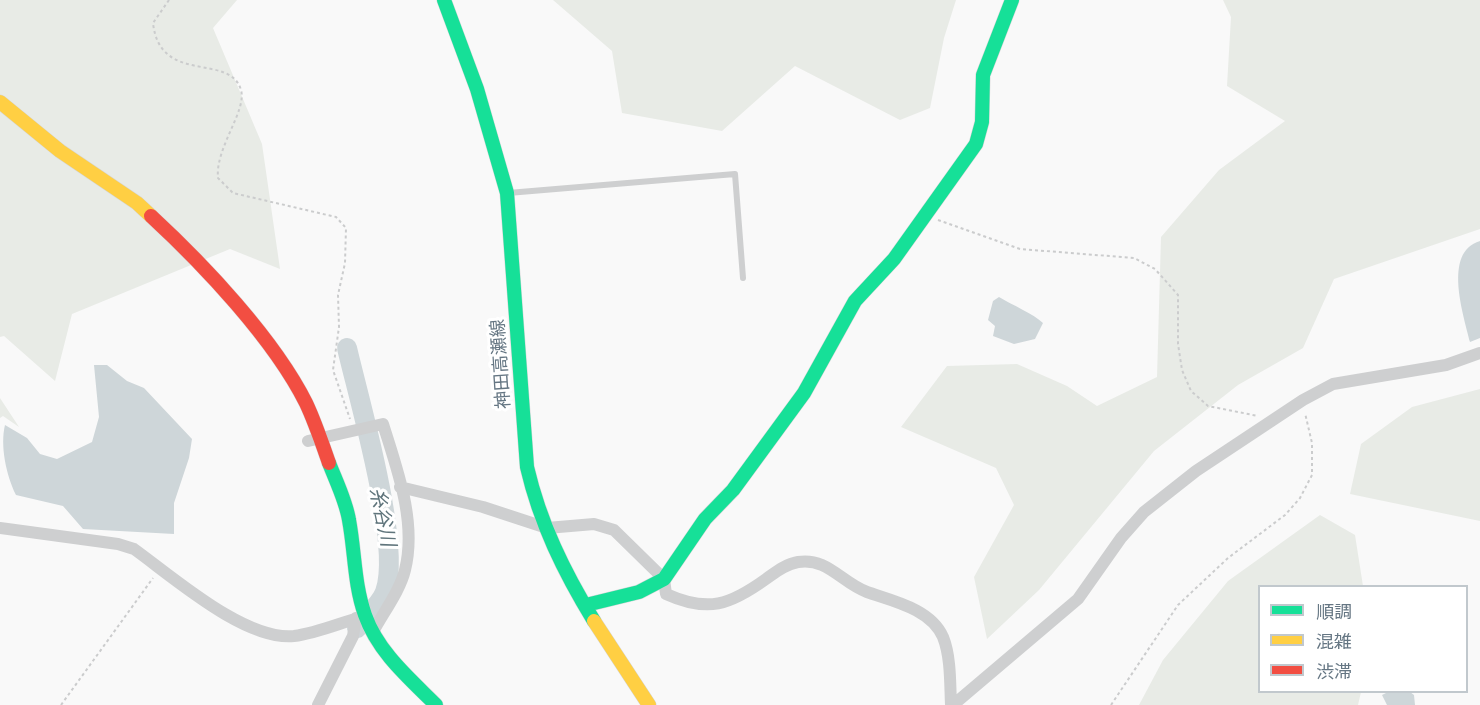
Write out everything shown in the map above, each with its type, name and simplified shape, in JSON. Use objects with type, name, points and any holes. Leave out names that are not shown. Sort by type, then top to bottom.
[{"type":"street","name":"神田高瀬線","points":[[444,0],[477,89],[507,193],[527,467],[532,495],[543,527],[560,562],[649,705]]},
{"type":"street","points":[[586,605],[639,592],[664,579],[705,519],[733,490],[804,393],[855,301],[894,259],[976,144],[982,122],[983,75],[1012,0]]},
{"type":"street","points":[[0,102],[60,151],[137,203],[178,241],[268,344],[306,404],[314,440],[349,519],[361,617],[394,663],[432,704]]},
{"type":"street","points":[[952,705],[1078,599],[1121,538],[1144,512],[1196,471],[1303,400],[1333,384],[1446,365],[1480,353]]},
{"type":"street","points":[[314,440],[383,424],[400,487],[409,539],[405,572],[373,632]]},
{"type":"street","points":[[400,487],[483,507],[543,527],[604,525],[614,530],[664,579],[666,594],[707,607],[746,593],[788,565],[800,562],[822,563],[867,591],[909,606],[933,622],[943,637],[952,705]]},
{"type":"street","points":[[0,528],[118,544],[134,549],[237,622],[267,634],[293,636],[361,617]]},
{"type":"street","points":[[318,705],[361,617]]},
{"type":"lane","points":[[507,193],[735,174],[743,278]]},
{"type":"path","points":[[169,0],[153,23],[155,40],[164,53],[180,62],[221,71],[235,80],[240,88],[242,100],[221,149],[218,178],[233,193],[336,217],[346,228],[346,254],[338,295],[339,327],[333,370],[355,431]]},
{"type":"path","points":[[925,216],[1020,249],[1134,258],[1155,269],[1178,295],[1178,344],[1182,370],[1191,391],[1208,406],[1237,413],[1276,418]]},
{"type":"path","points":[[1111,705],[1178,605],[1228,558],[1285,514],[1300,498],[1312,475],[1312,443],[1303,400]]},
{"type":"path","points":[[62,705],[160,568]]},
{"type":"shaded area","points":[[0,0],[237,0],[213,28],[262,144],[280,269],[230,249],[72,314],[55,381],[4,336],[0,337]]},
{"type":"shaded area","points":[[553,0],[956,0],[944,38],[930,108],[900,120],[795,66],[722,131],[622,113],[612,51]]},
{"type":"shaded area","points":[[1223,0],[1480,0],[1480,229],[1334,279],[1303,348],[1238,385],[1154,451],[1039,590],[987,639],[974,577],[1014,505],[996,468],[901,427],[947,366],[1017,364],[1067,386],[1097,406],[1157,377],[1161,237],[1219,170],[1285,121],[1227,86],[1231,17]]},
{"type":"shaded area","points":[[1480,241],[1480,338],[1470,342],[1458,286],[1459,271],[1468,247]]},
{"type":"shaded area","points":[[999,297],[1043,323],[1035,339],[1014,344],[993,336],[995,326],[988,320],[993,301]]},
{"type":"shaded area","points":[[94,365],[107,365],[127,381],[144,388],[192,439],[189,458],[174,503],[174,534],[83,529],[63,506],[16,495],[5,460],[3,442],[5,425],[27,438],[40,454],[57,459],[92,442],[99,417]]},
{"type":"shaded area","points":[[1480,389],[1480,521],[1350,494],[1361,444],[1412,407]]},
{"type":"shaded area","points":[[0,398],[19,427],[3,416],[0,418]]},
{"type":"shaded area","points":[[1320,515],[1355,535],[1363,585],[1258,585],[1258,693],[1361,693],[1358,705],[1139,705],[1163,660],[1228,581]]},
{"type":"shaded area","points":[[1411,693],[1414,695],[1415,705],[1387,705],[1382,695]]},
{"type":"waterway","name":"糸谷川","points":[[347,348],[377,472],[388,542],[389,570],[385,592],[357,628]]},
{"type":"traffic: fast","points":[[444,0],[477,89],[507,193],[527,467],[532,488],[554,547],[594,621]]},
{"type":"traffic: fast","points":[[586,605],[639,592],[664,579],[705,519],[733,490],[804,393],[855,301],[894,259],[976,144],[982,122],[983,75],[1012,0]]},
{"type":"traffic: fast","points":[[329,463],[348,513],[355,568],[365,615],[386,653],[436,705]]},
{"type":"traffic: slow","points":[[0,102],[60,151],[137,203],[151,216]]},
{"type":"traffic: slow","points":[[594,621],[649,705]]},
{"type":"traffic: jam","points":[[151,216],[215,280],[276,354],[306,403],[329,463]]}]
